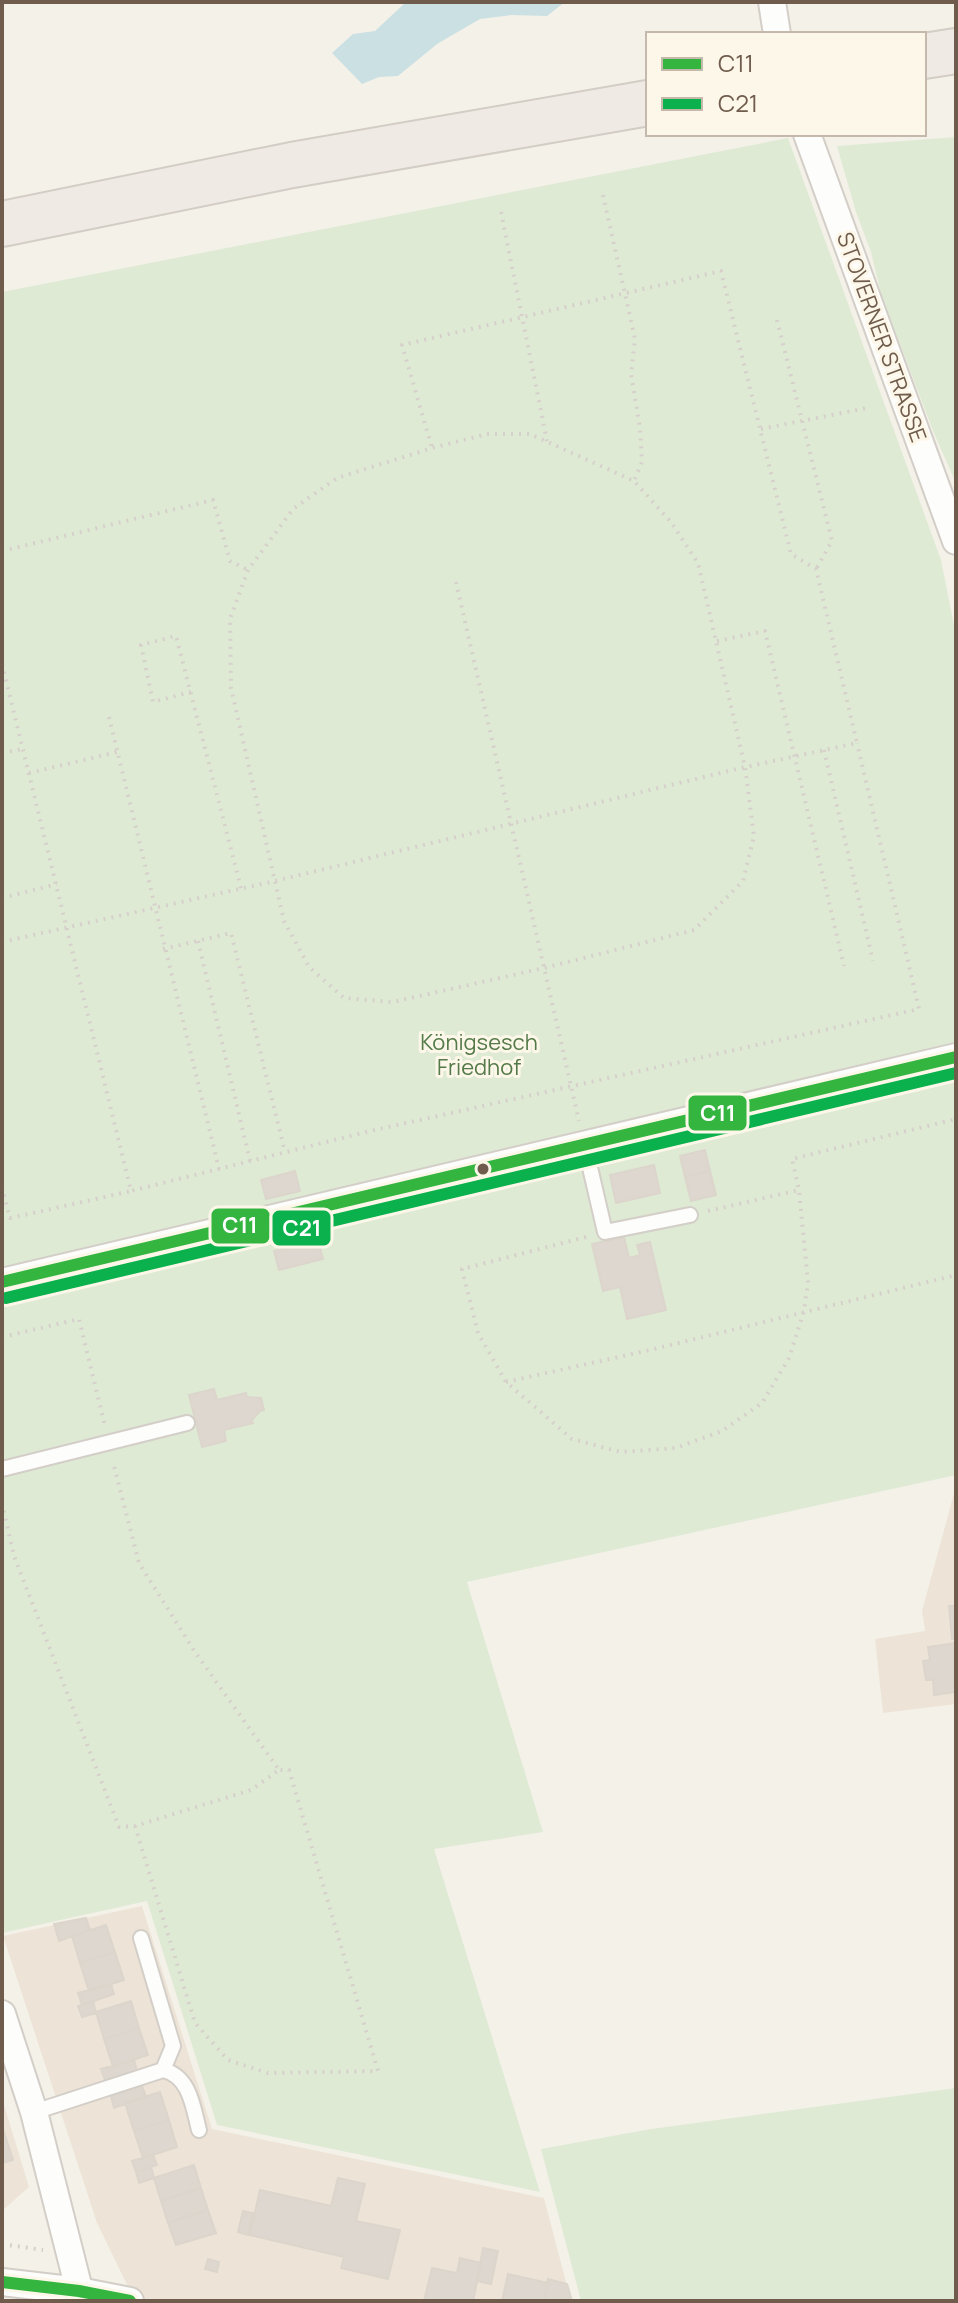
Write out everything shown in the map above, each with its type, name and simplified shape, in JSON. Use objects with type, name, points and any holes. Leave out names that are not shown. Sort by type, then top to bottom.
[{"type":"highway","points":[[926,56],[956,51]]},
{"type":"highway","points":[[2,224],[292,165],[646,103]]},
{"type":"street","points":[[772,2],[777,32]]},
{"type":"street","name":"STOVERNER STRASSE","points":[[808,136],[956,541]]},
{"type":"street","points":[[2,1282],[956,1057]]},
{"type":"street","points":[[2,2014],[34,2112],[81,2296]]},
{"type":"street","points":[[2,2282],[130,2301]]},
{"type":"lane","points":[[585,1146],[605,1232],[690,1215]]},
{"type":"lane","points":[[2,1469],[187,1423]]},
{"type":"lane","points":[[141,1938],[173,2046],[163,2070]]},
{"type":"lane","points":[[34,2112],[163,2070],[170,2071],[187,2087],[199,2130]]},
{"type":"path","points":[[603,195],[635,339],[631,374],[642,462],[634,481]]},
{"type":"path","points":[[501,212],[547,441]]},
{"type":"path","points":[[432,448],[402,345],[721,271],[791,554],[816,569]]},
{"type":"path","points":[[2,1220],[570,1085],[919,1009],[816,569],[832,541],[777,320]]},
{"type":"path","points":[[761,429],[867,408]]},
{"type":"path","points":[[487,434],[530,434],[634,481],[671,522],[698,563],[745,767],[754,836],[743,881],[694,930],[393,1002],[344,998],[309,967],[284,921],[231,688],[230,619],[248,570],[293,509],[337,478],[487,434]]},
{"type":"path","points":[[2,551],[213,500],[230,561],[248,570]]},
{"type":"path","points":[[456,582],[585,1146]]},
{"type":"path","points":[[717,641],[765,631],[844,966]]},
{"type":"path","points":[[191,692],[153,702],[141,645],[176,636],[191,692],[241,888]]},
{"type":"path","points":[[2,664],[131,1191]]},
{"type":"path","points":[[109,717],[219,1169]]},
{"type":"path","points":[[2,942],[275,881],[745,767],[857,743]]},
{"type":"path","points":[[2,753],[23,749]]},
{"type":"path","points":[[824,750],[873,961]]},
{"type":"path","points":[[29,773],[117,752]]},
{"type":"path","points":[[2,898],[57,884]]},
{"type":"path","points":[[163,949],[231,933],[285,1152]]},
{"type":"path","points":[[198,941],[250,1161]]},
{"type":"path","points":[[605,1232],[462,1269],[478,1333],[506,1382],[572,1439],[621,1452],[676,1448],[722,1431],[762,1403],[789,1358],[804,1311],[808,1283],[799,1190],[792,1159],[956,1119]]},
{"type":"path","points":[[2,1187],[10,1219]]},
{"type":"path","points":[[690,1215],[799,1190]]},
{"type":"path","points":[[506,1382],[956,1275]]},
{"type":"path","points":[[2,1337],[79,1319],[139,1563],[195,1652],[279,1770]]},
{"type":"path","points":[[2,1503],[14,1556],[119,1827],[135,1826],[251,1790],[279,1770],[289,1770],[378,2071],[268,2073],[228,2060],[195,2023],[135,1826]]},
{"type":"path","points":[[2,2244],[69,2254]]},
{"type":"shaded area","points":[[406,2],[565,2],[547,16],[511,15],[480,19],[437,44],[398,76],[379,77],[362,84],[332,53],[353,34],[375,31]]},
{"type":"shaded area","points":[[956,1486],[956,1704],[883,1713],[875,1639],[925,1631],[922,1611]]},
{"type":"shaded area","points":[[142,1906],[212,2129],[544,2198],[571,2301],[135,2301],[97,2223],[3,1936]]},
{"type":"shaded area","points":[[2,2098],[29,2187],[2,2211]]},
{"type":"green space","points":[[956,137],[956,483],[881,294],[837,146]]},
{"type":"green space","name":"Königsesch Friedhof","points":[[788,138],[941,560],[956,635],[956,1475],[467,1582],[543,1832],[434,1849],[540,2192],[217,2125],[147,1901],[2,1933],[2,292]]},
{"type":"green space","points":[[956,2088],[956,2301],[581,2301],[541,2149],[651,2129]]},
{"type":"building","points":[[705,1150],[710,1171],[685,1177],[680,1156]]},
{"type":"building","points":[[654,1165],[660,1193],[616,1203],[610,1175]]},
{"type":"building","points":[[295,1171],[300,1191],[266,1199],[261,1180]]},
{"type":"building","points":[[710,1171],[716,1195],[691,1201],[685,1177]]},
{"type":"building","points":[[624,1237],[629,1258],[640,1255],[637,1245],[650,1242],[666,1310],[627,1319],[620,1287],[603,1291],[592,1244]]},
{"type":"building","points":[[318,1240],[323,1259],[279,1270],[274,1251]]},
{"type":"building","points":[[214,1389],[217,1400],[246,1393],[247,1397],[261,1398],[264,1410],[252,1420],[253,1423],[224,1430],[226,1441],[202,1447],[189,1395]]},
{"type":"building","points":[[949,1606],[956,1606],[956,1638],[952,1639]]},
{"type":"building","points":[[956,1643],[956,1692],[934,1695],[933,1680],[926,1680],[923,1661],[930,1660],[928,1647]]},
{"type":"building","points":[[86,1918],[90,1930],[59,1941],[54,1924]]},
{"type":"building","points":[[106,1925],[115,1952],[80,1963],[72,1936]]},
{"type":"building","points":[[115,1952],[124,1980],[89,1991],[80,1963]]},
{"type":"building","points":[[111,1984],[114,1994],[82,2005],[78,1993]]},
{"type":"building","points":[[93,2001],[96,2013],[82,2017],[78,2006]]},
{"type":"building","points":[[131,2001],[139,2028],[104,2039],[96,2012]]},
{"type":"building","points":[[139,2028],[148,2055],[113,2067],[104,2039]]},
{"type":"building","points":[[134,2060],[137,2071],[105,2080],[101,2069]]},
{"type":"building","points":[[142,2086],[146,2097],[114,2108],[111,2096]]},
{"type":"building","points":[[160,2092],[169,2120],[134,2131],[125,2103]]},
{"type":"building","points":[[169,2120],[177,2147],[143,2158],[134,2131]]},
{"type":"building","points":[[2,2130],[13,2160],[2,2163]]},
{"type":"building","points":[[153,2155],[157,2165],[136,2172],[132,2161]]},
{"type":"building","points":[[194,2165],[201,2188],[161,2201],[154,2178]]},
{"type":"building","points":[[151,2167],[154,2178],[139,2183],[136,2172]]},
{"type":"building","points":[[338,2178],[365,2184],[356,2221],[400,2230],[388,2279],[341,2268],[344,2257],[250,2235],[260,2190],[331,2206]]},
{"type":"building","points":[[201,2188],[208,2210],[168,2223],[161,2201]]},
{"type":"building","points":[[208,2210],[216,2233],[176,2245],[168,2223]]},
{"type":"building","points":[[243,2211],[253,2213],[248,2235],[238,2232]]},
{"type":"building","points":[[483,2248],[498,2251],[491,2284],[477,2281]]},
{"type":"building","points":[[460,2258],[481,2263],[473,2301],[424,2301],[432,2268],[457,2273]]},
{"type":"building","points":[[208,2259],[219,2262],[217,2272],[205,2269]]},
{"type":"building","points":[[508,2274],[548,2283],[544,2301],[502,2301]]},
{"type":"building","points":[[548,2279],[567,2284],[572,2301],[544,2301]]},
{"type":"transit line","name":"C11","points":[[2,1282],[956,1057]]},
{"type":"transit line","name":"C21","points":[[6,1298],[956,1073]]},
{"type":"transit line","name":"C11","points":[[2,2282],[79,2291],[130,2301]]}]
